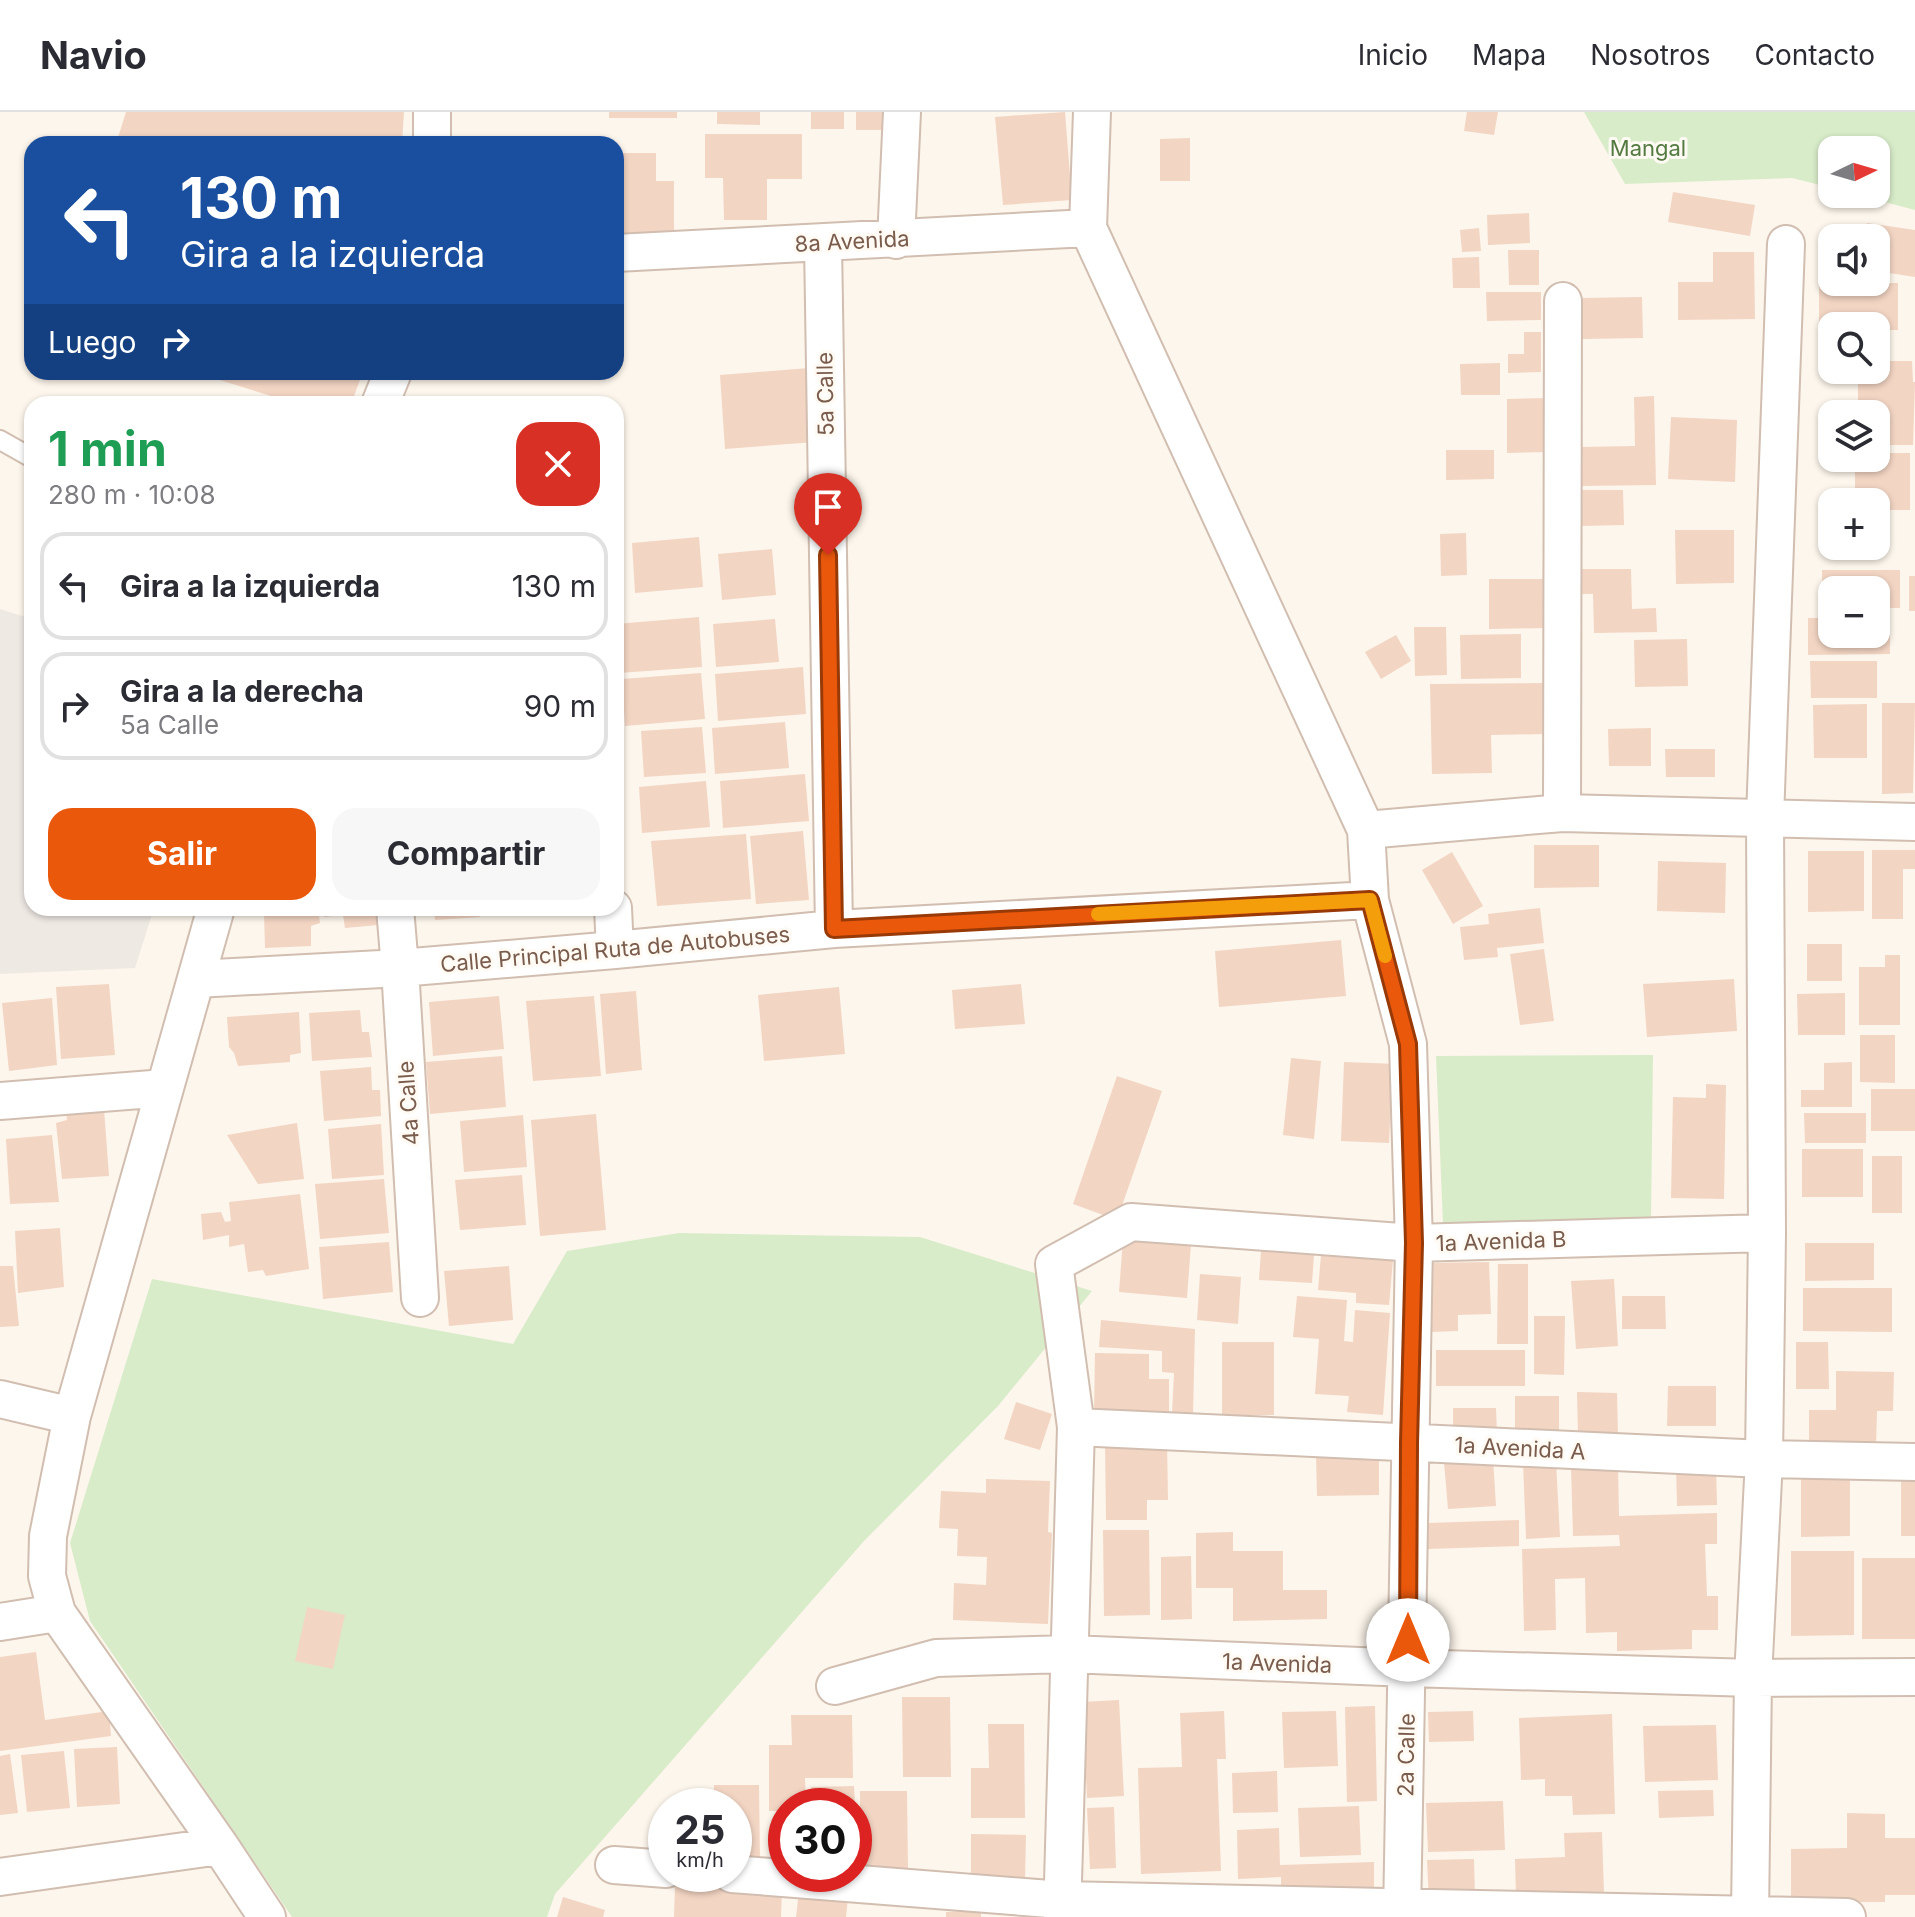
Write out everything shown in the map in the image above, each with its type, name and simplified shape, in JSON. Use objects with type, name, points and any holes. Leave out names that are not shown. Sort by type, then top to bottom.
[{"type":"street","points":[[432,112],[432,136]]},
{"type":"street","points":[[896,240],[902,112]]},
{"type":"street","points":[[1092,112],[1088,228],[1366,830],[1562,813],[1915,822]]},
{"type":"street","name":"8a Avenida","points":[[624,253],[1088,228]]},
{"type":"street","name":"5a Calle","points":[[823,243],[834,929]]},
{"type":"street","points":[[1750,1916],[1753,1678],[1764,1459],[1767,1233],[1765,818],[1786,244]]},
{"type":"street","points":[[1562,813],[1563,301]]},
{"type":"street","name":"2a Calle","points":[[1366,830],[1370,900],[1408,1044],[1414,1243],[1402,1913]]},
{"type":"street","name":"Calle Principal Ruta de Autobuses","points":[[196,979],[400,968],[834,929],[1370,900]]},
{"type":"street","points":[[214,916],[72,1416],[48,1536],[47,1576],[57,1613],[267,1917]]},
{"type":"street","name":"4a Calle","points":[[396,916],[420,1298]]},
{"type":"street","points":[[613,916],[615,950]]},
{"type":"street","points":[[0,1101],[165,1088]]},
{"type":"street","name":"1a Avenida B","points":[[1076,1427],[1054,1264],[1131,1222],[1414,1243],[1767,1233]]},
{"type":"street","points":[[0,1399],[72,1416]]},
{"type":"street","points":[[1062,1908],[1076,1427]]},
{"type":"street","name":"1a Avenida A","points":[[1076,1427],[1764,1459],[1915,1462]]},
{"type":"street","points":[[0,1622],[57,1613]]},
{"type":"street","name":"1a Avenida","points":[[835,1686],[936,1658],[1069,1654],[1753,1678],[1915,1677]]},
{"type":"street","points":[[0,1877],[220,1846]]},
{"type":"street","points":[[614,1865],[648,1868]]},
{"type":"street","points":[[752,1876],[1062,1908],[1847,1917]]},
{"type":"lane","points":[[0,440],[24,454]]},
{"type":"shaded area","points":[[0,609],[24,616],[24,916],[151,916],[135,968],[0,974]]},
{"type":"green space","name":"Mangal","points":[[1584,112],[1915,112],[1915,210],[1890,203],[1890,136],[1818,136],[1818,184],[1792,178],[1625,184]]},
{"type":"green space","points":[[1653,1055],[1651,1220],[1443,1224],[1436,1056]]},
{"type":"green space","points":[[679,1233],[920,1237],[1092,1291],[998,1406],[864,1541],[555,1894],[547,1917],[292,1917],[90,1621],[70,1543],[152,1279],[513,1344],[567,1251]]},
{"type":"building","points":[[126,112],[404,112],[402,136],[118,136]]},
{"type":"building","points":[[609,112],[677,112],[677,118],[609,118]]},
{"type":"building","points":[[717,112],[760,112],[760,125],[717,124]]},
{"type":"building","points":[[811,112],[844,112],[844,129],[811,129]]},
{"type":"building","points":[[856,112],[890,112],[890,130],[856,130]]},
{"type":"building","points":[[1065,112],[1072,200],[1003,205],[995,117]]},
{"type":"building","points":[[1467,112],[1498,112],[1494,135],[1464,131]]},
{"type":"building","points":[[705,134],[802,134],[802,179],[767,179],[767,220],[724,220],[723,178],[705,178]]},
{"type":"building","points":[[1190,138],[1190,181],[1160,181],[1160,139]]},
{"type":"building","points":[[624,153],[656,153],[656,181],[674,181],[674,237],[624,236]]},
{"type":"building","points":[[1673,192],[1755,205],[1750,236],[1668,222]]},
{"type":"building","points":[[1529,213],[1530,243],[1488,245],[1487,215]]},
{"type":"building","points":[[1890,226],[1915,230],[1915,277],[1890,273]]},
{"type":"building","points":[[1479,228],[1481,251],[1462,252],[1460,230]]},
{"type":"building","points":[[1508,250],[1539,250],[1539,285],[1509,285]]},
{"type":"building","points":[[1713,252],[1754,252],[1755,319],[1678,320],[1678,282],[1713,282]]},
{"type":"building","points":[[1479,257],[1480,288],[1453,288],[1452,258]]},
{"type":"building","points":[[1890,283],[1898,283],[1898,330],[1890,330],[1890,312],[1819,312],[1819,296],[1890,296]]},
{"type":"building","points":[[1486,292],[1541,292],[1541,320],[1487,321]]},
{"type":"building","points":[[1642,297],[1643,338],[1582,339],[1581,298]]},
{"type":"building","points":[[1524,332],[1541,332],[1541,372],[1508,373],[1508,354],[1524,354]]},
{"type":"building","points":[[1890,361],[1912,361],[1915,382],[1913,445],[1890,445],[1890,400],[1858,400],[1858,384],[1890,384]]},
{"type":"building","points":[[1500,363],[1500,395],[1461,395],[1460,364]]},
{"type":"building","points":[[809,368],[815,442],[725,449],[720,375]]},
{"type":"building","points":[[220,380],[360,380],[354,396],[271,396]]},
{"type":"building","points":[[1654,396],[1656,485],[1581,486],[1581,447],[1635,446],[1634,397]]},
{"type":"building","points":[[1547,398],[1547,452],[1507,453],[1507,399]]},
{"type":"building","points":[[1671,417],[1737,420],[1735,482],[1668,479]]},
{"type":"building","points":[[1446,450],[1494,450],[1494,479],[1446,480]]},
{"type":"building","points":[[1890,453],[1910,453],[1910,510],[1890,510],[1890,488],[1855,488],[1855,472],[1890,472]]},
{"type":"building","points":[[1582,490],[1623,490],[1624,525],[1582,526]]},
{"type":"building","points":[[1675,530],[1734,530],[1734,583],[1676,584]]},
{"type":"building","points":[[1466,533],[1467,575],[1441,576],[1440,534]]},
{"type":"building","points":[[699,537],[703,587],[635,593],[632,543]]},
{"type":"building","points":[[772,549],[776,595],[722,600],[718,554]]},
{"type":"building","points":[[1574,569],[1631,569],[1632,609],[1656,608],[1657,632],[1594,633],[1593,594],[1575,594]]},
{"type":"building","points":[[1822,570],[1900,570],[1900,608],[1890,608],[1890,576],[1822,576]]},
{"type":"building","points":[[1909,576],[1915,576],[1915,611],[1909,611]]},
{"type":"building","points":[[1489,579],[1546,579],[1546,628],[1489,629]]},
{"type":"building","points":[[699,617],[702,667],[624,673],[624,623]]},
{"type":"building","points":[[1808,618],[1818,618],[1818,648],[1890,648],[1890,654],[1808,655]]},
{"type":"building","points":[[775,619],[779,662],[716,667],[713,624]]},
{"type":"building","points":[[1414,627],[1446,627],[1447,675],[1415,676]]},
{"type":"building","points":[[1521,634],[1521,678],[1461,679],[1460,635]]},
{"type":"building","points":[[1396,635],[1411,661],[1381,679],[1365,652]]},
{"type":"building","points":[[1687,639],[1688,686],[1635,687],[1634,640]]},
{"type":"building","points":[[1810,661],[1877,661],[1877,698],[1811,698]]},
{"type":"building","points":[[803,667],[806,714],[718,721],[715,674]]},
{"type":"building","points":[[701,673],[705,719],[625,726],[624,679]]},
{"type":"building","points":[[1544,683],[1544,734],[1491,735],[1492,773],[1432,774],[1430,684]]},
{"type":"building","points":[[1882,703],[1915,703],[1913,793],[1882,794]]},
{"type":"building","points":[[1867,704],[1867,758],[1814,758],[1813,705]]},
{"type":"building","points":[[785,722],[789,768],[715,774],[712,728]]},
{"type":"building","points":[[702,727],[706,773],[644,777],[641,731]]},
{"type":"building","points":[[1651,728],[1651,766],[1609,766],[1608,729]]},
{"type":"building","points":[[1665,749],[1715,749],[1715,777],[1666,777]]},
{"type":"building","points":[[805,774],[809,821],[723,828],[720,781]]},
{"type":"building","points":[[706,781],[710,827],[642,833],[639,787]]},
{"type":"building","points":[[803,831],[809,900],[756,904],[750,836]]},
{"type":"building","points":[[746,834],[751,899],[657,906],[651,841]]},
{"type":"building","points":[[1534,845],[1599,845],[1599,887],[1534,888]]},
{"type":"building","points":[[1872,850],[1915,850],[1915,869],[1903,869],[1903,919],[1872,919]]},
{"type":"building","points":[[1808,851],[1864,851],[1864,911],[1808,912]]},
{"type":"building","points":[[1452,852],[1483,906],[1453,924],[1422,870]]},
{"type":"building","points":[[1658,861],[1726,863],[1725,913],[1657,911]]},
{"type":"building","points":[[1540,908],[1544,943],[1497,948],[1498,957],[1464,960],[1460,927],[1489,924],[1488,914]]},
{"type":"building","points":[[264,916],[319,916],[320,923],[311,926],[311,946],[265,948]]},
{"type":"building","points":[[343,916],[377,916],[378,925],[345,928]]},
{"type":"building","points":[[435,916],[480,917],[435,920]]},
{"type":"building","points":[[1341,940],[1346,996],[1219,1007],[1215,951]]},
{"type":"building","points":[[1807,944],[1842,944],[1842,981],[1807,981]]},
{"type":"building","points":[[1544,949],[1554,1021],[1520,1025],[1510,954]]},
{"type":"building","points":[[1885,955],[1900,955],[1900,1025],[1859,1025],[1859,967],[1885,967]]},
{"type":"building","points":[[1734,979],[1737,1031],[1647,1037],[1643,984]]},
{"type":"building","points":[[109,984],[115,1055],[61,1059],[56,987]]},
{"type":"building","points":[[1021,984],[1025,1024],[955,1029],[952,990]]},
{"type":"building","points":[[839,987],[845,1054],[764,1061],[758,995]]},
{"type":"building","points":[[636,991],[642,1070],[606,1074],[600,994]]},
{"type":"building","points":[[1845,993],[1845,1035],[1798,1035],[1797,994]]},
{"type":"building","points":[[499,996],[504,1049],[433,1056],[429,1002]]},
{"type":"building","points":[[594,996],[601,1076],[533,1081],[526,1001]]},
{"type":"building","points":[[52,998],[57,1065],[9,1071],[2,1003]]},
{"type":"building","points":[[360,1010],[362,1032],[369,1032],[372,1057],[312,1061],[309,1013]]},
{"type":"building","points":[[299,1012],[301,1053],[290,1055],[290,1062],[238,1066],[229,1047],[227,1017]]},
{"type":"building","points":[[1860,1035],[1895,1035],[1895,1083],[1860,1082]]},
{"type":"building","points":[[502,1056],[506,1107],[430,1114],[426,1062]]},
{"type":"building","points":[[1291,1058],[1321,1061],[1314,1139],[1283,1135]]},
{"type":"building","points":[[1344,1062],[1398,1064],[1397,1101],[1391,1101],[1389,1143],[1341,1141]]},
{"type":"building","points":[[1852,1062],[1852,1107],[1801,1107],[1801,1090],[1824,1090],[1824,1063]]},
{"type":"building","points":[[371,1067],[372,1090],[380,1090],[381,1116],[324,1121],[320,1071]]},
{"type":"building","points":[[1117,1076],[1162,1091],[1117,1220],[1073,1204]]},
{"type":"building","points":[[1706,1084],[1726,1085],[1724,1199],[1671,1198],[1673,1097],[1706,1098]]},
{"type":"building","points":[[1871,1089],[1915,1089],[1915,1131],[1871,1131]]},
{"type":"building","points":[[104,1109],[109,1176],[62,1179],[56,1123],[67,1120],[66,1111]]},
{"type":"building","points":[[1804,1113],[1866,1113],[1866,1143],[1805,1143]]},
{"type":"building","points":[[596,1114],[606,1230],[540,1236],[531,1120]]},
{"type":"building","points":[[523,1115],[527,1167],[464,1172],[460,1121]]},
{"type":"building","points":[[297,1123],[304,1179],[258,1184],[227,1135]]},
{"type":"building","points":[[381,1124],[384,1175],[332,1179],[328,1129]]},
{"type":"building","points":[[52,1135],[59,1202],[10,1204],[6,1139]]},
{"type":"building","points":[[1802,1149],[1863,1149],[1863,1197],[1802,1197]]},
{"type":"building","points":[[1872,1156],[1902,1156],[1902,1213],[1872,1213]]},
{"type":"building","points":[[522,1175],[526,1225],[460,1230],[455,1180]]},
{"type":"building","points":[[384,1179],[389,1233],[320,1239],[315,1184]]},
{"type":"building","points":[[300,1194],[309,1269],[266,1276],[263,1270],[248,1272],[244,1244],[229,1247],[229,1235],[203,1240],[201,1214],[221,1212],[225,1222],[231,1221],[229,1202]]},
{"type":"building","points":[[60,1228],[64,1287],[18,1293],[15,1231]]},
{"type":"building","points":[[1123,1239],[1191,1244],[1187,1298],[1119,1292]]},
{"type":"building","points":[[389,1242],[393,1292],[323,1299],[319,1247]]},
{"type":"building","points":[[1805,1243],[1874,1243],[1874,1280],[1805,1281]]},
{"type":"building","points":[[1261,1251],[1314,1255],[1312,1283],[1259,1280]]},
{"type":"building","points":[[1321,1255],[1393,1260],[1389,1305],[1356,1303],[1356,1293],[1318,1290]]},
{"type":"building","points":[[1489,1262],[1491,1314],[1458,1315],[1458,1331],[1431,1332],[1429,1263]]},
{"type":"building","points":[[1498,1264],[1528,1264],[1528,1344],[1497,1344]]},
{"type":"building","points":[[0,1266],[13,1266],[19,1326],[0,1327]]},
{"type":"building","points":[[509,1266],[513,1320],[449,1326],[444,1271]]},
{"type":"building","points":[[1200,1274],[1241,1277],[1238,1324],[1197,1320]]},
{"type":"building","points":[[1614,1279],[1618,1346],[1576,1349],[1571,1281]]},
{"type":"building","points":[[1803,1288],[1892,1288],[1892,1332],[1803,1331]]},
{"type":"building","points":[[1297,1296],[1347,1300],[1344,1341],[1353,1342],[1355,1310],[1390,1313],[1383,1415],[1347,1412],[1349,1396],[1315,1394],[1319,1339],[1293,1337]]},
{"type":"building","points":[[1622,1296],[1665,1296],[1666,1329],[1622,1329]]},
{"type":"building","points":[[1534,1316],[1565,1316],[1564,1375],[1534,1374]]},
{"type":"building","points":[[1101,1320],[1195,1329],[1193,1415],[1172,1414],[1174,1373],[1162,1372],[1162,1351],[1099,1347]]},
{"type":"building","points":[[1222,1342],[1274,1342],[1274,1415],[1222,1415]]},
{"type":"building","points":[[1796,1342],[1828,1342],[1829,1389],[1796,1389]]},
{"type":"building","points":[[1436,1350],[1525,1350],[1525,1386],[1436,1386]]},
{"type":"building","points":[[1095,1353],[1149,1354],[1149,1379],[1169,1379],[1169,1413],[1094,1412]]},
{"type":"building","points":[[1836,1371],[1894,1372],[1893,1411],[1877,1411],[1876,1446],[1809,1445],[1809,1410],[1836,1410]]},
{"type":"building","points":[[1668,1386],[1716,1386],[1716,1426],[1667,1426]]},
{"type":"building","points":[[1577,1392],[1617,1393],[1618,1435],[1578,1435]]},
{"type":"building","points":[[1515,1396],[1559,1396],[1559,1432],[1515,1432]]},
{"type":"building","points":[[1016,1402],[1052,1414],[1040,1450],[1004,1439]]},
{"type":"building","points":[[1453,1408],[1496,1408],[1497,1435],[1453,1435]]},
{"type":"building","points":[[1167,1440],[1168,1500],[1147,1500],[1147,1520],[1106,1520],[1105,1441]]},
{"type":"building","points":[[1316,1455],[1379,1455],[1379,1495],[1317,1496]]},
{"type":"building","points":[[1493,1458],[1496,1506],[1448,1509],[1444,1462]]},
{"type":"building","points":[[1556,1462],[1560,1537],[1526,1539],[1523,1463]]},
{"type":"building","points":[[1618,1465],[1619,1516],[1717,1513],[1717,1544],[1705,1544],[1707,1596],[1718,1596],[1718,1630],[1692,1630],[1692,1649],[1617,1651],[1617,1632],[1586,1633],[1585,1578],[1555,1579],[1556,1630],[1524,1631],[1522,1549],[1620,1546],[1619,1535],[1573,1536],[1571,1466]]},
{"type":"building","points":[[1716,1466],[1717,1505],[1677,1506],[1676,1467]]},
{"type":"building","points":[[1801,1478],[1850,1478],[1850,1536],[1801,1537]]},
{"type":"building","points":[[986,1479],[1050,1481],[1048,1532],[1052,1533],[1048,1624],[953,1620],[954,1583],[986,1585],[987,1557],[957,1556],[958,1529],[939,1528],[941,1491],[986,1493]]},
{"type":"building","points":[[1901,1480],[1915,1480],[1915,1536],[1901,1536]]},
{"type":"building","points":[[1519,1520],[1519,1546],[1428,1549],[1428,1523]]},
{"type":"building","points":[[1103,1530],[1149,1530],[1150,1615],[1104,1616]]},
{"type":"building","points":[[1233,1532],[1233,1551],[1283,1551],[1283,1590],[1327,1590],[1327,1619],[1233,1621],[1233,1588],[1196,1588],[1196,1533]]},
{"type":"building","points":[[1791,1551],[1854,1551],[1854,1635],[1791,1636]]},
{"type":"building","points":[[1191,1556],[1192,1619],[1161,1620],[1161,1557]]},
{"type":"building","points":[[1862,1558],[1915,1558],[1915,1639],[1862,1639]]},
{"type":"building","points":[[307,1607],[345,1615],[333,1669],[295,1661]]},
{"type":"building","points":[[36,1652],[45,1720],[109,1711],[111,1736],[0,1751],[0,1657]]},
{"type":"building","points":[[902,1697],[950,1697],[951,1777],[903,1777]]},
{"type":"building","points":[[1119,1700],[1124,1796],[1087,1798],[1082,1702]]},
{"type":"building","points":[[1375,1706],[1377,1801],[1347,1802],[1345,1707]]},
{"type":"building","points":[[1224,1711],[1226,1759],[1217,1759],[1221,1871],[1141,1874],[1138,1768],[1182,1767],[1180,1713]]},
{"type":"building","points":[[1336,1711],[1338,1766],[1284,1768],[1282,1712]]},
{"type":"building","points":[[1473,1711],[1474,1741],[1429,1742],[1428,1712]]},
{"type":"building","points":[[1612,1714],[1615,1814],[1573,1815],[1572,1796],[1545,1796],[1545,1779],[1521,1780],[1519,1718]]},
{"type":"building","points":[[791,1715],[852,1715],[853,1778],[805,1778],[805,1788],[769,1788],[769,1745],[792,1745]]},
{"type":"building","points":[[988,1724],[1024,1724],[1025,1818],[971,1818],[971,1768],[989,1768]]},
{"type":"building","points":[[1716,1725],[1718,1780],[1645,1782],[1643,1726]]},
{"type":"building","points":[[117,1747],[120,1804],[77,1807],[74,1749]]},
{"type":"building","points":[[64,1751],[70,1808],[27,1812],[21,1755]]},
{"type":"building","points":[[10,1754],[18,1813],[0,1815],[0,1756]]},
{"type":"building","points":[[1277,1771],[1278,1812],[1233,1813],[1232,1773]]},
{"type":"building","points":[[714,1785],[759,1785],[760,1862],[752,1862],[752,1788],[714,1788]]},
{"type":"building","points":[[854,1786],[854,1788],[811,1788]]},
{"type":"building","points":[[1713,1790],[1714,1816],[1659,1818],[1658,1791]]},
{"type":"building","points":[[872,1791],[907,1791],[908,1869],[872,1868]]},
{"type":"building","points":[[1503,1801],[1505,1850],[1428,1852],[1426,1803]]},
{"type":"building","points":[[1359,1806],[1361,1855],[1300,1857],[1298,1808]]},
{"type":"building","points":[[1114,1807],[1116,1868],[1090,1869],[1087,1808]]},
{"type":"building","points":[[1847,1813],[1885,1814],[1885,1838],[1915,1838],[1915,1895],[1885,1895],[1885,1902],[1791,1902],[1791,1849],[1847,1848]]},
{"type":"building","points":[[1279,1828],[1280,1865],[1374,1862],[1374,1892],[1281,1895],[1281,1877],[1238,1879],[1237,1830]]},
{"type":"building","points":[[1602,1832],[1604,1894],[1516,1898],[1515,1859],[1565,1857],[1564,1833]]},
{"type":"building","points":[[971,1834],[1026,1835],[1025,1879],[971,1878]]},
{"type":"building","points":[[1474,1859],[1475,1899],[1429,1901],[1427,1860]]},
{"type":"building","points":[[752,1889],[782,1892],[781,1917],[674,1917],[675,1892],[752,1892]]},
{"type":"building","points":[[799,1892],[848,1898],[846,1917],[796,1917]]},
{"type":"building","points":[[563,1897],[605,1910],[603,1917],[557,1917]]},
{"type":"building","points":[[981,1910],[981,1917],[946,1917],[946,1912]]},
{"type":"slow traffic","points":[[1098,914],[1370,900],[1385,956]]},
{"type":"route","points":[[828,555],[834,929],[1370,900],[1408,1044],[1414,1243],[1408,1640]]}]
